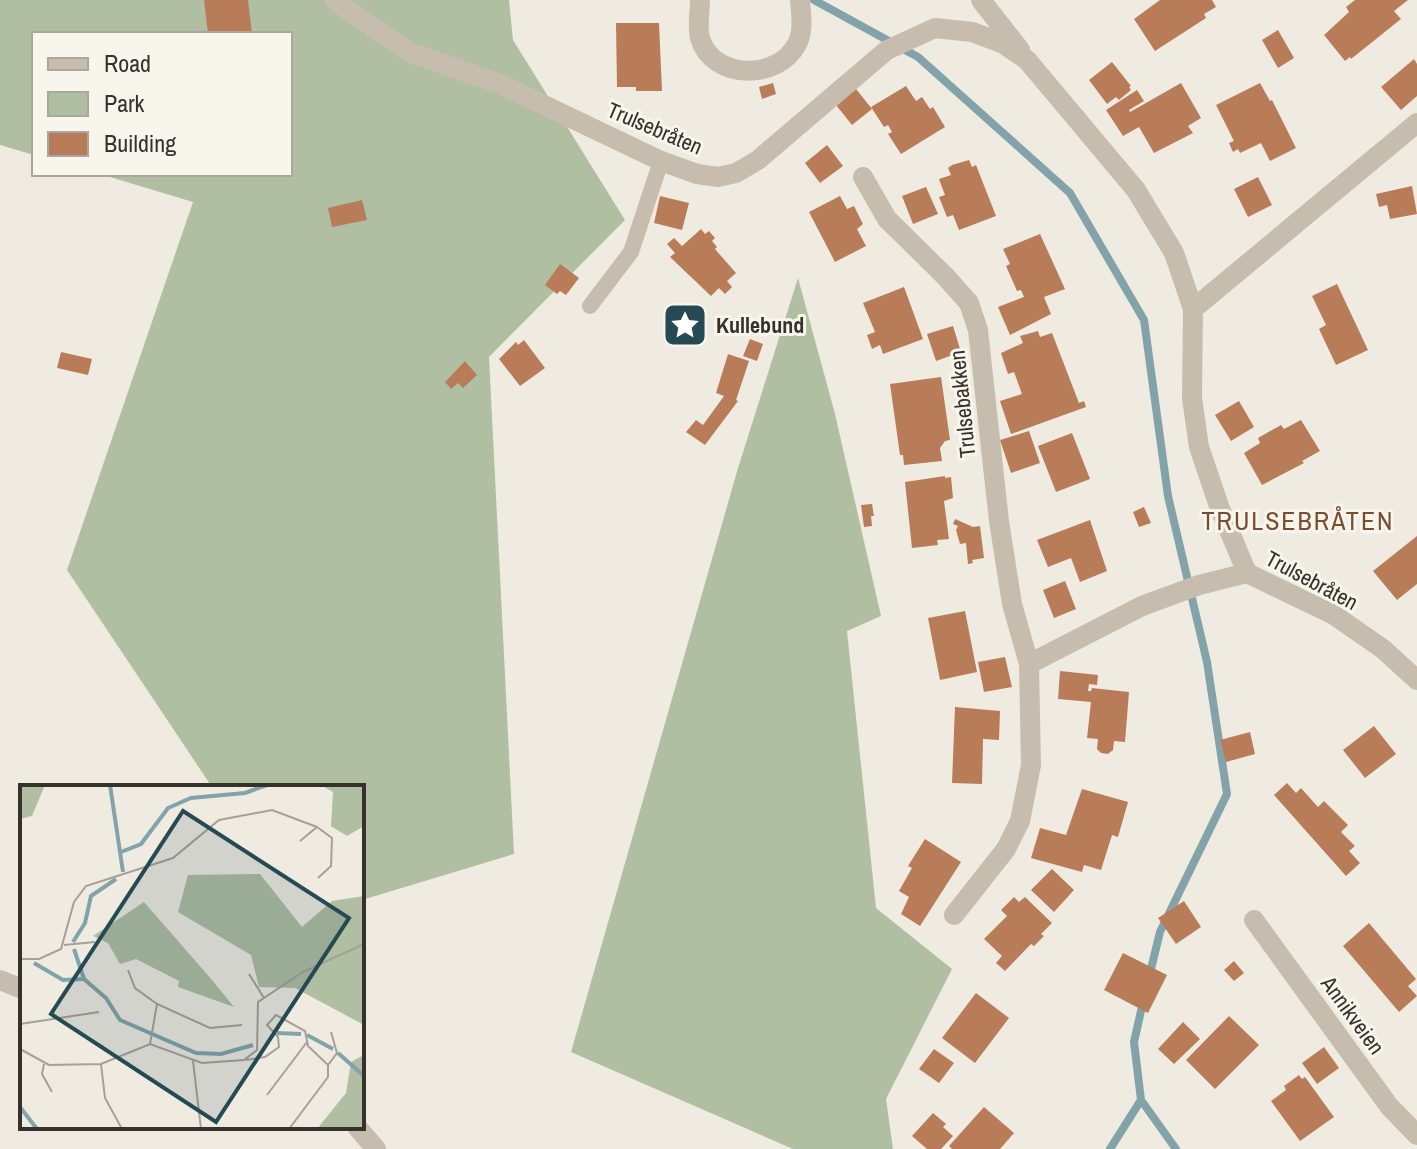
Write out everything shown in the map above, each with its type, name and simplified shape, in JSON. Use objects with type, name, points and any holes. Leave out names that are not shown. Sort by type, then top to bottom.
[{"type":"street","name":"Trulsebråten","points":[[334,0],[409,52],[500,84],[661,161],[697,174],[718,177],[736,173],[778,144],[887,50],[935,28],[972,32],[1002,43],[1027,60]]},
{"type":"street","points":[[700,0],[700,38],[706,48],[727,68],[744,71],[766,69],[784,59],[797,44],[801,26],[800,0]]},
{"type":"street","name":"Trulsebråten","points":[[981,0],[1136,190],[1174,253],[1193,309],[1192,398],[1199,447],[1247,573],[1334,615],[1383,649],[1417,680]]},
{"type":"street","points":[[1193,309],[1417,123]]},
{"type":"street","name":"Trulsebakken","points":[[863,177],[887,219],[969,303],[978,330],[999,521],[1012,604],[1029,664],[1031,765],[1020,821],[1006,849],[954,915]]},
{"type":"street","points":[[1029,664],[1142,606],[1199,585],[1247,573]]},
{"type":"street","name":"Annikveien","points":[[1254,920],[1389,1106],[1417,1135]]},
{"type":"street","points":[[0,980],[20,988]]},
{"type":"street","points":[[359,1129],[376,1149]]},
{"type":"lane","points":[[590,306],[631,252],[661,161]]},
{"type":"green space","points":[[0,0],[509,0],[513,40],[625,220],[489,357],[514,854],[364,899],[364,785],[211,785],[67,570],[193,202],[107,176],[292,176],[292,32],[32,32],[32,154],[0,145]]},
{"type":"green space","points":[[798,278],[835,414],[881,616],[847,631],[876,908],[952,969],[886,1099],[893,1149],[793,1149],[571,1052],[738,468]]},
{"type":"building","points":[[204,0],[248,0],[252,32],[208,32]]},
{"type":"building","points":[[1160,0],[1212,0],[1216,7],[1204,14],[1206,18],[1155,51],[1134,19]]},
{"type":"building","points":[[1355,0],[1408,0],[1394,11],[1401,19],[1345,61],[1324,35],[1349,12],[1346,7]]},
{"type":"building","points":[[616,23],[659,23],[662,91],[617,87]]},
{"type":"building","points":[[1278,30],[1294,58],[1278,68],[1262,40]]},
{"type":"building","points":[[1414,59],[1417,64],[1417,96],[1401,110],[1381,87]]},
{"type":"building","points":[[1112,62],[1131,90],[1119,100],[1116,97],[1107,104],[1089,80]]},
{"type":"building","points":[[773,83],[776,94],[762,99],[759,87]]},
{"type":"building","points":[[1181,83],[1201,118],[1188,126],[1193,133],[1154,153],[1139,127],[1123,136],[1106,110],[1137,90],[1144,101],[1130,112]]},
{"type":"building","points":[[1260,83],[1296,148],[1270,161],[1261,143],[1240,153],[1238,149],[1233,152],[1229,143],[1234,141],[1216,105]]},
{"type":"building","points":[[906,86],[916,101],[922,97],[930,109],[933,107],[945,127],[901,154],[888,134],[892,132],[888,125],[884,127],[871,107]]},
{"type":"building","points":[[856,89],[872,109],[852,125],[836,105]]},
{"type":"building","points":[[827,145],[843,166],[820,183],[805,163]]},
{"type":"building","points":[[969,160],[972,167],[976,165],[996,216],[959,230],[953,215],[947,217],[939,197],[945,195],[939,179],[951,175],[948,168],[952,165]]},
{"type":"building","points":[[1258,177],[1272,205],[1248,217],[1234,189]]},
{"type":"building","points":[[1412,186],[1417,214],[1390,219],[1387,205],[1379,207],[1376,194]]},
{"type":"building","points":[[926,187],[938,214],[913,224],[902,196]]},
{"type":"building","points":[[660,196],[689,203],[682,230],[654,223]]},
{"type":"building","points":[[840,196],[847,209],[854,206],[863,224],[857,229],[866,246],[835,262],[809,212]]},
{"type":"building","points":[[362,200],[367,220],[332,227],[328,208]]},
{"type":"building","points":[[701,229],[705,234],[709,231],[715,238],[712,241],[717,247],[715,249],[736,273],[727,281],[732,287],[725,294],[719,288],[711,296],[670,257],[675,253],[667,244],[674,238],[682,246]]},
{"type":"building","points":[[1040,234],[1065,289],[1044,297],[1051,314],[1010,335],[998,307],[1024,297],[1021,290],[1017,291],[1006,266],[1010,264],[1003,249]]},
{"type":"building","points":[[560,264],[579,278],[566,295],[560,291],[557,294],[545,285]]},
{"type":"building","points":[[1337,284],[1368,350],[1336,365],[1319,329],[1326,325],[1312,296]]},
{"type":"building","points":[[904,287],[923,339],[883,354],[880,345],[872,349],[867,335],[875,332],[863,303]]},
{"type":"building","points":[[953,326],[961,352],[936,361],[927,334]]},
{"type":"building","points":[[1038,331],[1040,337],[1052,333],[1079,403],[1084,401],[1086,407],[1011,434],[1000,401],[1022,394],[1014,372],[1008,374],[1001,353],[1023,343],[1020,336]]},
{"type":"building","points":[[750,339],[763,344],[757,361],[743,356]]},
{"type":"building","points":[[524,340],[545,368],[520,386],[499,359],[516,342],[518,345]]},
{"type":"building","points":[[61,352],[92,359],[88,375],[57,368]]},
{"type":"building","points":[[728,354],[749,361],[738,401],[705,445],[686,432],[696,420],[703,425],[724,396],[716,393]]},
{"type":"building","points":[[465,361],[477,375],[463,388],[458,383],[451,389],[445,382]]},
{"type":"building","points":[[941,377],[950,440],[940,448],[942,461],[904,465],[890,384]]},
{"type":"building","points":[[1239,401],[1254,427],[1231,441],[1215,415]]},
{"type":"building","points":[[1301,420],[1320,451],[1262,485],[1244,453],[1260,443],[1258,438],[1281,425],[1284,429]]},
{"type":"building","points":[[1029,431],[1040,463],[1011,473],[1000,440]]},
{"type":"building","points":[[1072,433],[1090,479],[1056,492],[1038,446]]},
{"type":"building","points":[[951,477],[953,498],[944,501],[949,539],[937,540],[938,545],[912,548],[905,482]]},
{"type":"building","points":[[872,504],[872,526],[864,527],[861,505]]},
{"type":"building","points":[[1144,507],[1151,523],[1139,527],[1133,512]]},
{"type":"building","points":[[955,519],[973,527],[980,526],[984,558],[968,564],[966,543],[960,544],[956,530],[958,526],[953,524]]},
{"type":"building","points":[[1090,520],[1107,571],[1080,582],[1071,558],[1048,567],[1037,540]]},
{"type":"building","points":[[1417,536],[1417,584],[1397,600],[1373,571]]},
{"type":"building","points":[[1065,581],[1076,609],[1054,618],[1043,590]]},
{"type":"building","points":[[965,611],[977,672],[940,680],[928,618]]},
{"type":"building","points":[[1005,657],[1012,687],[984,692],[978,662]]},
{"type":"building","points":[[1060,671],[1098,675],[1097,685],[1089,684],[1088,691],[1092,688],[1129,692],[1125,742],[1114,741],[1113,750],[1108,754],[1097,749],[1098,739],[1087,738],[1091,702],[1058,699]]},
{"type":"building","points":[[955,707],[1000,711],[999,740],[983,739],[982,784],[952,783]]},
{"type":"building","points":[[1374,726],[1396,754],[1365,778],[1343,750]]},
{"type":"building","points":[[1250,732],[1255,754],[1226,762],[1220,740]]},
{"type":"building","points":[[1287,783],[1296,793],[1301,788],[1318,807],[1324,801],[1348,825],[1341,832],[1355,846],[1349,851],[1360,863],[1346,876],[1274,795]]},
{"type":"building","points":[[1082,789],[1128,802],[1118,837],[1112,835],[1101,870],[1084,865],[1082,872],[1031,858],[1040,828],[1066,835]]},
{"type":"building","points":[[925,839],[961,862],[920,926],[901,914],[909,897],[899,891],[912,868],[908,866]]},
{"type":"building","points":[[1052,869],[1074,890],[1054,912],[1031,890]]},
{"type":"building","points":[[1014,897],[1019,902],[1025,897],[1052,923],[1041,934],[1044,936],[1034,946],[1031,944],[1005,971],[996,963],[1002,956],[984,939],[1007,916],[1001,910]]},
{"type":"building","points":[[1184,901],[1201,927],[1176,944],[1158,918]]},
{"type":"building","points":[[1369,923],[1416,979],[1408,986],[1417,996],[1399,1012],[1343,946]]},
{"type":"building","points":[[1123,953],[1167,975],[1148,1013],[1104,990]]},
{"type":"building","points":[[1234,961],[1244,973],[1234,981],[1224,970]]},
{"type":"building","points":[[976,993],[1009,1018],[975,1063],[942,1038]]},
{"type":"building","points":[[1229,1016],[1259,1045],[1215,1089],[1186,1060]]},
{"type":"building","points":[[1183,1022],[1200,1039],[1174,1064],[1158,1049]]},
{"type":"building","points":[[1324,1047],[1339,1068],[1317,1084],[1302,1063]]},
{"type":"building","points":[[934,1049],[954,1063],[939,1083],[919,1069]]},
{"type":"building","points":[[1299,1075],[1302,1079],[1305,1077],[1334,1117],[1300,1141],[1271,1101]]},
{"type":"building","points":[[984,1107],[1014,1133],[1000,1149],[952,1149],[949,1146]]},
{"type":"building","points":[[933,1113],[946,1124],[943,1127],[953,1136],[941,1149],[927,1149],[912,1136]]},
{"type":"waterway","points":[[814,0],[918,57],[1070,193],[1144,320],[1168,496],[1207,662],[1227,794],[1160,932],[1149,977]]},
{"type":"waterway","points":[[1110,1149],[1141,1100],[1134,1042],[1143,1002]]},
{"type":"waterway","points":[[1141,1100],[1176,1149]]},
{"type":"place","name":"Kullebund","points":[[685,325]]},
{"type":"district","name":"TRULSEBRÅTEN","points":[[1298,521]]}]
